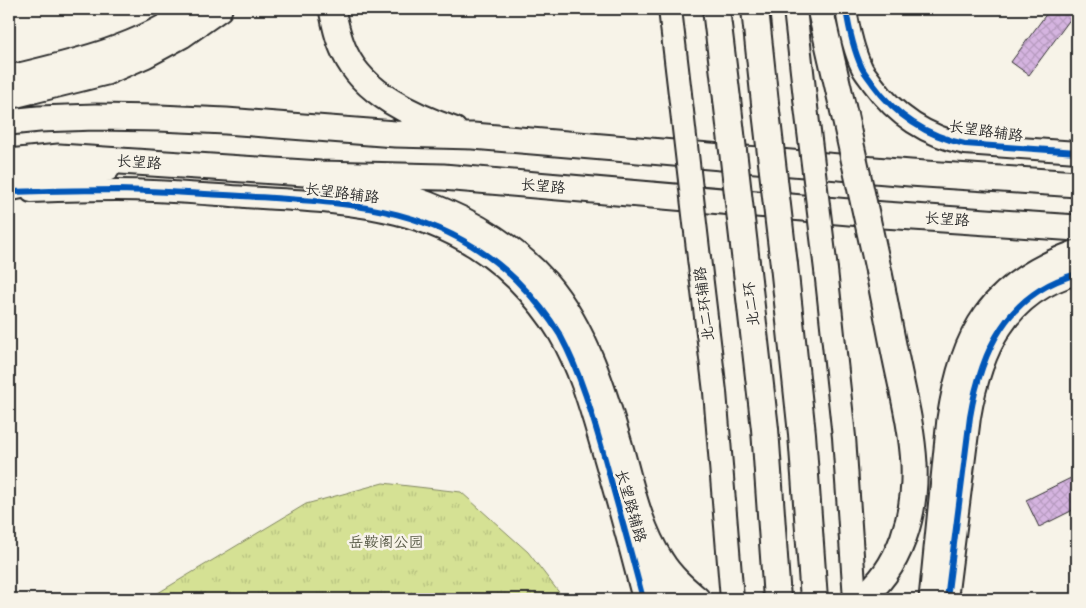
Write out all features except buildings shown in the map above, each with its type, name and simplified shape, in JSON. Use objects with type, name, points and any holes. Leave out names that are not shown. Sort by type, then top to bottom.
[{"type":"highway","name":"北二环","points":[[716,9],[765,429],[777,599]]},
{"type":"highway","points":[[755,9],[802,434],[814,599]]},
{"type":"main road","points":[[9,96],[106,72],[145,55],[182,35],[219,9]]},
{"type":"main road","points":[[332,9],[337,33],[346,55],[359,74],[376,90],[415,115],[473,136]]},
{"type":"main road","name":"北二环辅路","points":[[670,9],[715,392],[731,588]]},
{"type":"main road","points":[[795,9],[844,437],[856,599]]},
{"type":"main road","points":[[820,9],[879,273],[908,416],[914,464],[913,499],[908,524],[900,548],[888,572],[868,594],[860,599]]},
{"type":"main road","points":[[9,122],[95,117],[226,121],[395,134],[473,136],[910,173],[1077,184]]},
{"type":"main road","name":"长望路","points":[[9,162],[59,157],[320,174],[443,177],[884,215],[1077,228]]},
{"type":"main road","points":[[9,190],[138,162]]},
{"type":"main road","points":[[320,174],[398,193],[436,207],[494,238],[519,257],[546,284],[564,309],[594,366],[611,415],[638,510],[649,537],[661,561],[685,590],[697,599]]},
{"type":"main road","points":[[932,599],[950,420],[959,375],[969,346],[980,323],[1014,285],[1038,270],[1077,253]]},
{"type":"main road","points":[[649,537],[661,599]]},
{"type":"street","points":[[9,76],[69,61],[134,40],[189,9]]},
{"type":"street","name":"长望路辅路","points":[[846,9],[850,36],[863,69],[888,103],[902,116],[919,127],[948,140],[965,144],[1077,152]]},
{"type":"street","name":"长望路辅路","points":[[9,190],[170,192],[357,206],[417,219],[464,240],[487,254],[515,279],[540,307],[560,335],[571,358],[586,396],[643,599]]},
{"type":"street","points":[[947,599],[971,408],[976,384],[988,350],[999,330],[1019,307],[1048,286],[1077,274]]},
{"type":"green space","name":"岳鞍阁公园","points":[[383,483],[461,492],[528,552],[564,599],[148,599],[306,504]]},
{"type":"cycle path","points":[[846,9],[854,46],[863,70],[892,106],[913,123],[938,136],[965,144],[1077,152]]},
{"type":"cycle path","points":[[9,192],[134,190],[317,201],[388,212],[422,222],[455,236],[486,255],[516,280],[534,300],[560,335],[567,350],[580,380],[596,427],[643,599]]},
{"type":"cycle path","points":[[947,599],[970,417],[975,393],[990,348],[1001,328],[1015,310],[1032,295],[1053,283],[1077,274]]}]
